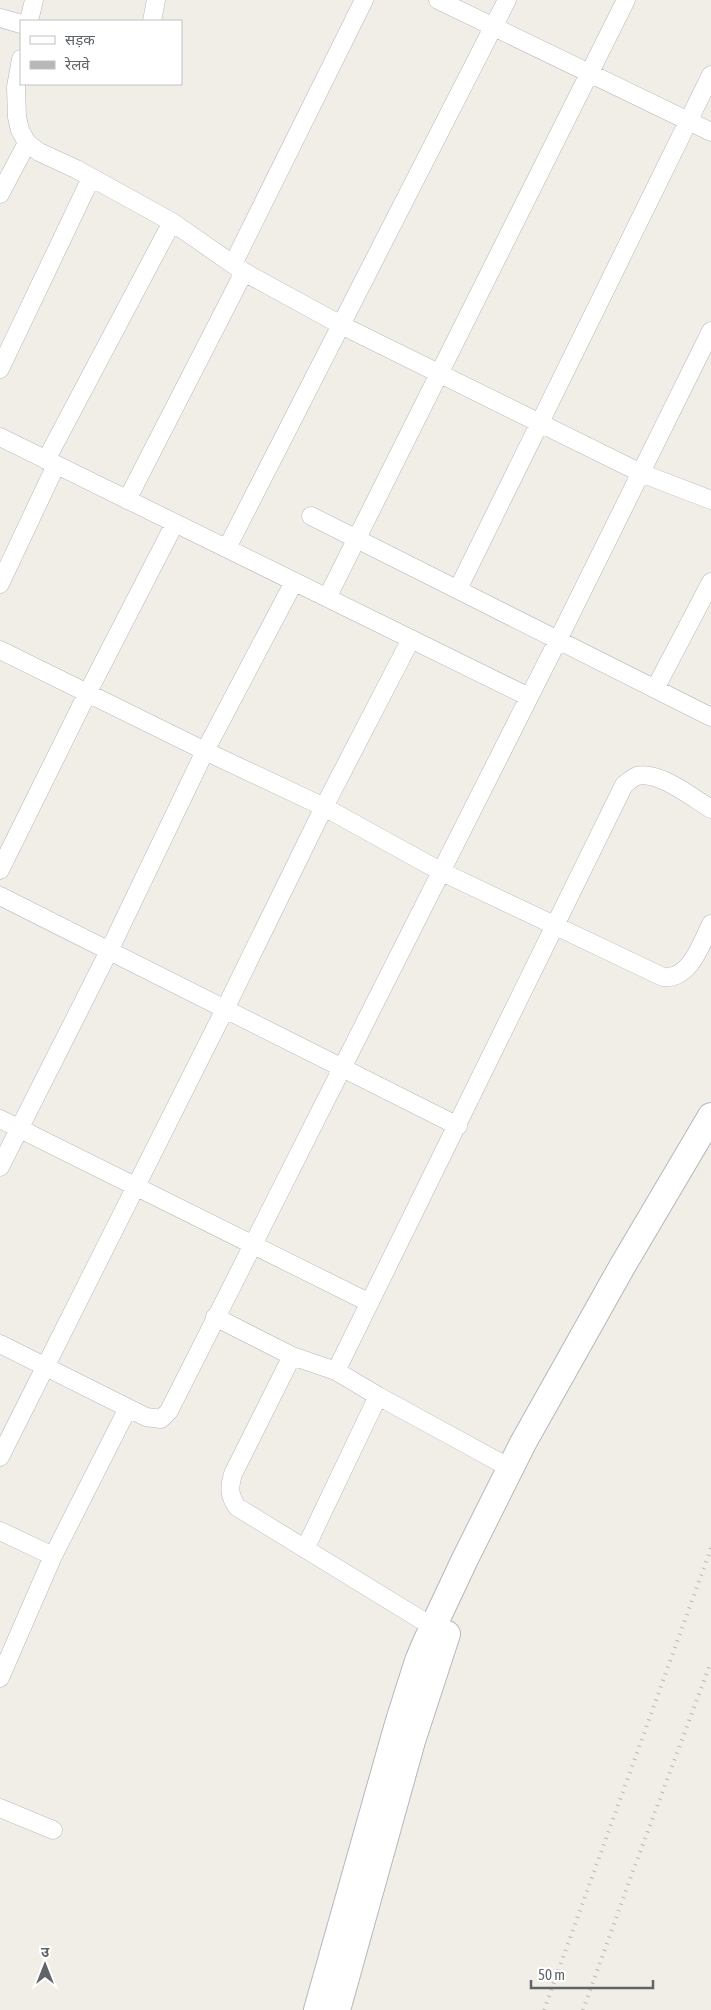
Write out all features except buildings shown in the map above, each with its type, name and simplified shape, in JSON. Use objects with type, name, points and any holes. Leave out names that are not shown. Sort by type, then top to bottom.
[{"type":"street","points":[[29,20],[34,0]]},
{"type":"street","points":[[152,20],[156,0]]},
{"type":"street","points":[[127,500],[364,0]]},
{"type":"street","points":[[438,0],[711,132]]},
{"type":"street","points":[[227,548],[507,0]]},
{"type":"street","points":[[327,598],[626,0]]},
{"type":"street","points":[[0,18],[20,24]]},
{"type":"street","points":[[20,66],[15,100],[20,130],[27,143],[39,152],[172,222],[238,268],[341,325],[641,473],[711,500]]},
{"type":"street","points":[[458,590],[711,75]]},
{"type":"street","points":[[0,194],[27,143]]},
{"type":"street","points":[[0,369],[91,178]]},
{"type":"street","points":[[0,584],[51,462],[172,222]]},
{"type":"street","points":[[0,1344],[146,1417],[161,1419],[169,1411],[558,640],[711,331]]},
{"type":"street","points":[[0,437],[529,697]]},
{"type":"street","points":[[311,516],[711,717]]},
{"type":"street","points":[[0,870],[87,694],[175,523]]},
{"type":"street","points":[[0,1167],[109,951],[206,752],[294,582]]},
{"type":"street","points":[[655,689],[711,582]]},
{"type":"street","points":[[0,1457],[225,1009],[324,807],[411,639]]},
{"type":"street","points":[[0,650],[206,752],[324,807],[440,871],[663,977],[670,978],[686,969],[711,924]]},
{"type":"street","points":[[336,1371],[624,785],[635,776],[645,775],[659,778],[711,809]]},
{"type":"street","points":[[0,896],[458,1126]]},
{"type":"street","points":[[317,2010],[410,1686],[433,1627],[464,1559],[510,1468],[623,1265],[711,1116]]},
{"type":"street","points":[[0,1119],[370,1303]]},
{"type":"street","points":[[337,2010],[412,1741],[445,1640],[520,1483],[550,1425],[621,1301],[711,1151]]},
{"type":"street","points":[[215,1317],[292,1356],[336,1371],[510,1468]]},
{"type":"street","points":[[292,1356],[233,1474],[230,1497],[238,1507],[433,1627]]},
{"type":"street","points":[[305,1549],[378,1396]]},
{"type":"street","points":[[0,1678],[53,1556],[128,1408]]},
{"type":"street","points":[[0,1531],[53,1556]]},
{"type":"street","points":[[0,1808],[53,1830]]},
{"type":"railway","points":[[544,2010],[711,1548]]},
{"type":"railway","points":[[583,2010],[711,1662]]}]
